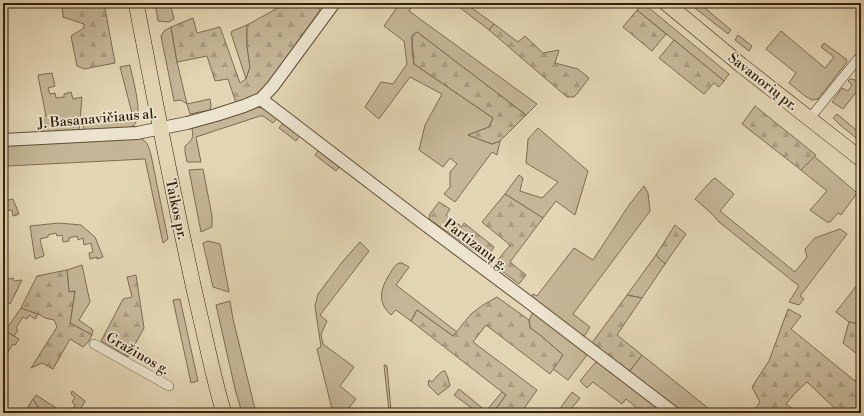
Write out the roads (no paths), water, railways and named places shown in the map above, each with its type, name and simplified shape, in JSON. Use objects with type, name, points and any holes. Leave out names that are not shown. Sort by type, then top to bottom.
[{"type":"main road","name":"Taikos pr.","points":[[136,3],[195,297],[224,413]]},
{"type":"main road","name":"Savanorių pr.","points":[[666,3],[861,159]]},
{"type":"street","name":"J. Basanavičiaus al.","points":[[3,140],[137,133],[216,115],[261,99],[273,86],[334,3]]},
{"type":"street","points":[[810,118],[861,55]]},
{"type":"street","name":"Partizanų g.","points":[[261,99],[674,413]]},
{"type":"street","name":"Gražinos g.","points":[[94,344],[169,386]]}]
